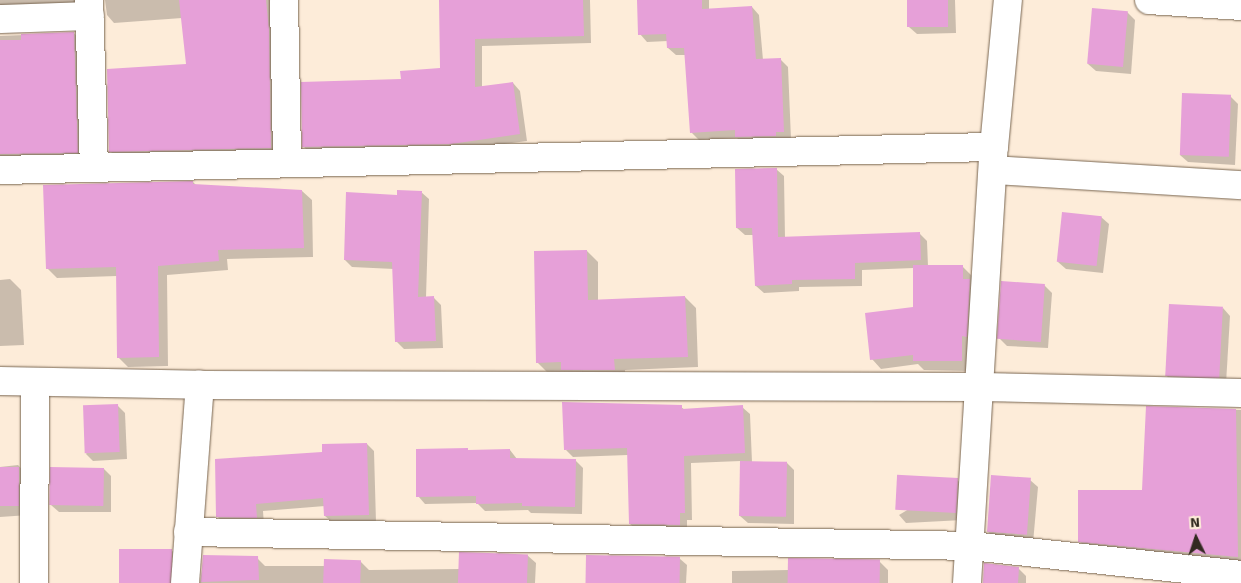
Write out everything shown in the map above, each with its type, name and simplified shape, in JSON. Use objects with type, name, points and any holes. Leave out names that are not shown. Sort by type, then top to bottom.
[{"type":"street","points":[[284,0],[287,163]]},
{"type":"street","points":[[967,583],[971,546],[994,158],[1008,0]]},
{"type":"street","points":[[1150,0],[1241,6]]},
{"type":"street","points":[[0,19],[90,8],[94,168]]},
{"type":"street","points":[[0,170],[287,163],[994,158],[1241,184]]},
{"type":"street","points":[[0,381],[200,385],[980,387],[1241,393]]},
{"type":"street","points":[[34,583],[35,382]]},
{"type":"street","points":[[185,583],[200,385]]},
{"type":"street","points":[[188,532],[971,546],[1241,575]]},
{"type":"building","points":[[179,0],[266,0],[269,29],[271,148],[109,152],[107,69],[186,64]]},
{"type":"building","points":[[439,0],[583,0],[584,36],[475,39],[475,87],[513,82],[520,134],[451,144],[302,147],[301,82],[401,79],[400,71],[440,68]]},
{"type":"building","points":[[637,0],[702,0],[702,9],[752,6],[756,59],[781,58],[784,132],[776,132],[776,136],[735,137],[735,130],[690,133],[684,48],[667,48],[666,34],[638,35]]},
{"type":"building","points":[[907,0],[948,0],[948,27],[907,27]]},
{"type":"building","points":[[1092,8],[1128,11],[1123,67],[1087,64]]},
{"type":"building","points":[[74,32],[78,153],[0,154],[0,40],[21,40],[21,34]]},
{"type":"building","points":[[1182,93],[1231,95],[1229,157],[1180,155]]},
{"type":"building","points":[[777,168],[778,237],[920,232],[921,260],[855,263],[855,279],[792,280],[792,284],[755,286],[752,228],[736,228],[735,169]]},
{"type":"building","points":[[193,181],[193,184],[302,190],[304,248],[218,250],[219,261],[158,266],[159,357],[117,358],[116,267],[46,269],[43,185]]},
{"type":"building","points":[[397,190],[422,191],[418,297],[434,296],[436,341],[395,342],[392,262],[344,260],[346,192],[397,195]]},
{"type":"building","points":[[1062,212],[1102,216],[1097,266],[1057,262]]},
{"type":"building","points":[[587,250],[588,300],[685,296],[688,357],[614,359],[615,370],[561,370],[561,362],[536,363],[534,251]]},
{"type":"building","points":[[913,265],[963,265],[963,279],[970,279],[967,337],[962,336],[962,361],[913,361],[913,355],[870,360],[865,313],[913,307]]},
{"type":"building","points":[[1001,281],[1045,284],[1041,342],[997,339]]},
{"type":"building","points":[[1169,304],[1223,307],[1219,379],[1165,376]]},
{"type":"building","points":[[562,402],[682,405],[682,409],[743,405],[745,453],[684,456],[685,513],[680,513],[680,525],[629,524],[627,448],[564,450]]},
{"type":"building","points":[[118,404],[120,452],[85,453],[83,405]]},
{"type":"building","points":[[1146,406],[1236,409],[1238,557],[1078,542],[1078,490],[1142,490]]},
{"type":"building","points":[[367,443],[369,515],[324,516],[323,498],[256,504],[257,518],[216,517],[215,459],[322,452],[322,444]]},
{"type":"building","points":[[468,448],[468,450],[510,449],[510,458],[576,459],[575,507],[522,506],[522,503],[476,504],[476,496],[416,497],[416,449]]},
{"type":"building","points":[[740,461],[787,462],[786,517],[739,516]]},
{"type":"building","points":[[0,467],[19,467],[19,506],[0,506]]},
{"type":"building","points":[[50,467],[104,468],[103,506],[49,505]]},
{"type":"building","points":[[897,475],[958,478],[956,513],[895,510]]},
{"type":"building","points":[[991,475],[1031,478],[1027,535],[987,532]]},
{"type":"building","points":[[119,549],[172,549],[172,583],[119,583]]},
{"type":"building","points":[[459,552],[528,554],[527,583],[458,583]]},
{"type":"building","points":[[203,555],[258,556],[259,580],[201,582]]},
{"type":"building","points":[[586,555],[680,557],[680,583],[586,583]]},
{"type":"building","points":[[788,558],[880,560],[880,583],[788,583]]},
{"type":"building","points":[[324,559],[361,560],[360,583],[323,583]]},
{"type":"building","points":[[984,563],[1019,567],[1018,583],[983,583]]}]
